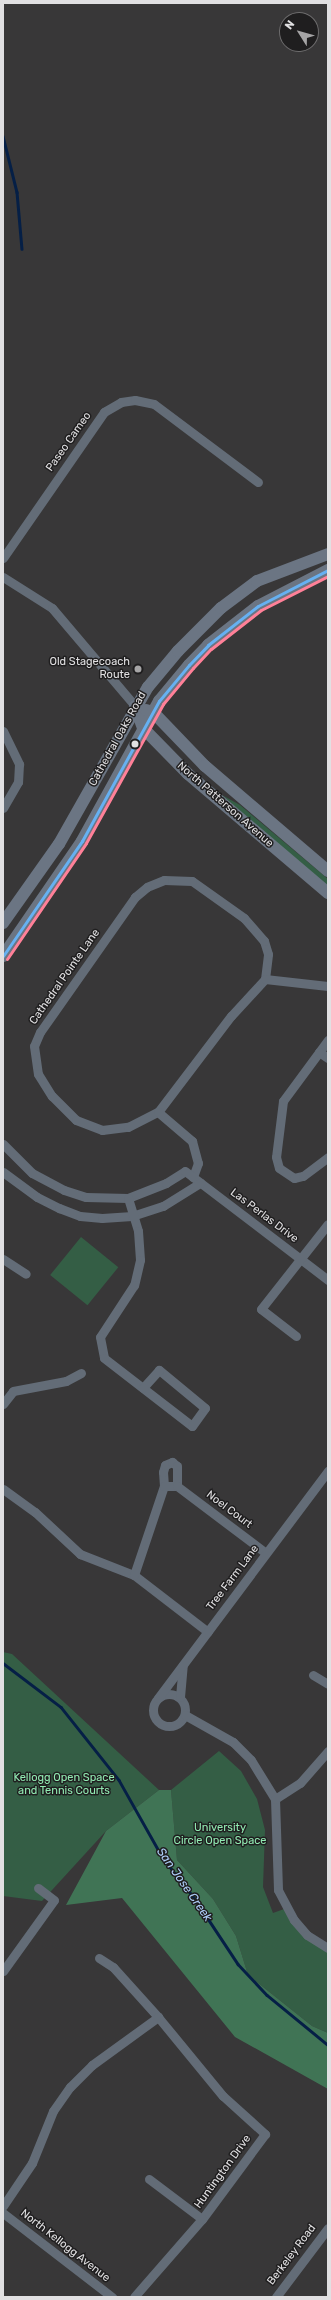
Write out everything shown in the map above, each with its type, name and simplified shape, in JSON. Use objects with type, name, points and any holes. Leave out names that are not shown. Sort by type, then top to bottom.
[{"type":"main road","name":"Cathedral Oaks Road","points":[[3,923],[59,844],[135,706],[148,687],[189,640],[238,595],[276,572],[328,554]]},
{"type":"main road","name":"Cathedral Oaks Road","points":[[3,956],[82,841],[152,712],[189,665],[229,626],[284,590],[328,570]]},
{"type":"main road","name":"North Patterson Avenue","points":[[135,706],[152,712],[205,766],[328,871]]},
{"type":"main road","name":"North Patterson Avenue","points":[[135,706],[144,728],[188,774],[328,893]]},
{"type":"street","name":"Paseo Cameo","points":[[3,558],[104,412],[121,402],[135,400],[154,404],[258,482]]},
{"type":"street","name":"North Patterson Avenue","points":[[3,577],[52,608],[135,706]]},
{"type":"street","points":[[3,731],[19,764],[18,782],[3,808]]},
{"type":"street","name":"Cathedral Pointe Lane","points":[[164,880],[192,881],[205,888],[258,931],[268,954],[265,979],[231,1016],[158,1112],[140,1123],[116,1130],[88,1126],[66,1112],[52,1096],[34,1060],[34,1046],[40,1032],[135,897],[147,887],[164,880]]},
{"type":"street","points":[[265,979],[328,986]]},
{"type":"street","points":[[328,1040],[283,1101],[276,1158],[279,1168],[294,1178],[303,1176],[328,1157]]},
{"type":"street","points":[[319,1052],[328,1058]]},
{"type":"street","points":[[3,1172],[37,1197],[66,1211],[102,1218],[132,1216],[163,1206],[196,1180],[198,1163],[192,1141],[158,1112]]},
{"type":"street","points":[[3,1144],[32,1173],[64,1190],[86,1197],[128,1198],[132,1216],[138,1231],[140,1260],[134,1285],[100,1337],[104,1358],[192,1426],[205,1408],[159,1370],[143,1388]]},
{"type":"street","name":"Las Perlas Drive","points":[[128,1198],[166,1183],[185,1171],[328,1280]]},
{"type":"street","points":[[296,1336],[260,1309],[299,1258],[328,1224]]},
{"type":"street","points":[[3,1259],[26,1274]]},
{"type":"street","points":[[3,1404],[13,1391],[66,1381],[81,1373]]},
{"type":"street","points":[[134,1575],[164,1486],[163,1472],[165,1465],[172,1462],[177,1466],[177,1486],[164,1486]]},
{"type":"street","name":"Tree Farm Lane","points":[[158,1698],[328,1471]]},
{"type":"street","name":"Noel Court","points":[[177,1486],[266,1553]]},
{"type":"street","points":[[3,1489],[36,1512],[80,1554],[134,1575],[208,1632]]},
{"type":"street","points":[[180,1697],[171,1694],[158,1698],[154,1712],[160,1723],[175,1724],[185,1714],[185,1705],[180,1697],[183,1665]]},
{"type":"street","points":[[313,1675],[328,1684]]},
{"type":"street","points":[[185,1714],[233,1742],[250,1760],[275,1799],[278,1890],[294,1920],[307,1934],[328,1948]]},
{"type":"street","points":[[275,1799],[300,1783],[328,1751]]},
{"type":"street","points":[[3,1971],[54,1900],[38,1888]]},
{"type":"street","name":"Huntington Drive","points":[[99,1958],[113,1967],[158,2017],[223,2096],[265,2134],[202,2219],[134,2297]]},
{"type":"street","points":[[3,2206],[32,2163],[53,2111],[70,2087],[92,2065],[158,2017]]},
{"type":"street","points":[[149,2179],[202,2219]]},
{"type":"street","name":"North Kellogg Avenue","points":[[3,2213],[112,2297]]},
{"type":"street","name":"Berkeley Road","points":[[278,2294],[328,2228]]},
{"type":"street","points":[[278,2294],[289,2297]]},
{"type":"green space","points":[[189,767],[221,794],[220,794]]},
{"type":"green space","points":[[221,794],[240,805],[328,879],[328,887]]},
{"type":"green space","points":[[81,1237],[118,1267],[87,1305],[50,1275]]},
{"type":"green space","name":"Kellogg Open Space and Tennis Courts","points":[[3,1652],[12,1654],[159,1790],[106,1831],[42,1901],[3,1896]]},
{"type":"green space","name":"University Circle Open Space","points":[[219,1751],[241,1771],[257,1799],[265,1830],[263,1887],[273,1913],[287,1908],[294,1920],[328,1948],[328,2033],[312,2026],[248,1975],[236,1936],[213,1899],[177,1860],[171,1790]]},
{"type":"green space","points":[[159,1790],[171,1790],[177,1860],[213,1899],[236,1936],[248,1975],[312,2026],[328,2033],[328,2089],[235,2037],[122,1898],[66,1905],[106,1831]]},
{"type":"waterway","points":[[3,136],[17,192],[22,249]]},
{"type":"waterway","name":"San Jose Creek","points":[[3,1663],[61,1707],[119,1780],[163,1858],[195,1899],[238,1964],[267,1995],[328,2045]]},
{"type":"transit line","points":[[3,956],[82,841],[159,701],[189,665],[208,645],[258,606],[328,570]]},
{"type":"transit line","points":[[7,959],[86,843],[163,704],[193,668],[211,649],[261,610],[328,576]]},
{"type":"place","name":"Old Stagecoach Route","points":[[138,669]]}]
